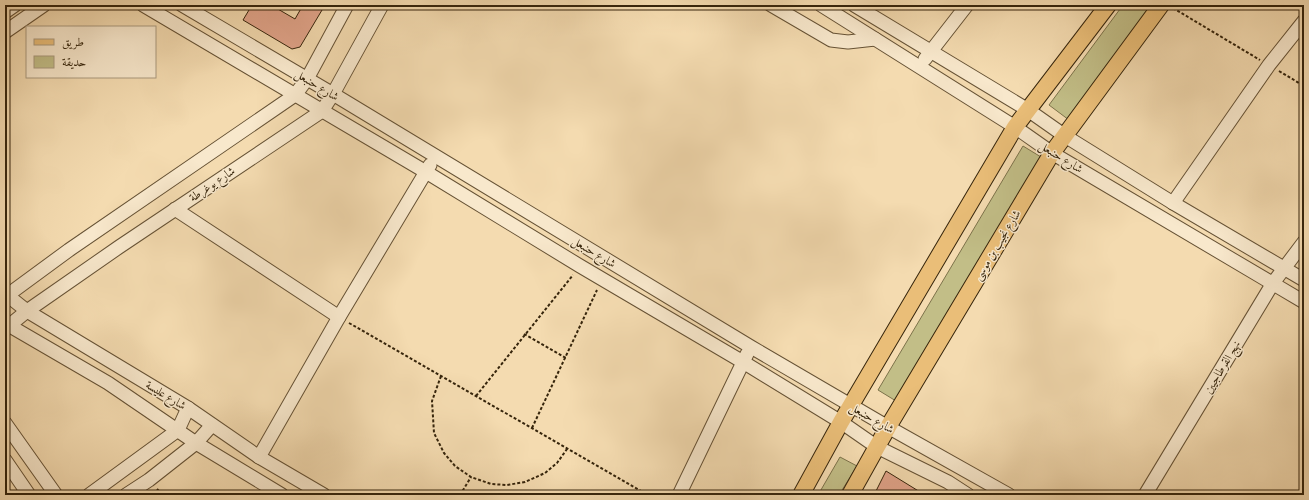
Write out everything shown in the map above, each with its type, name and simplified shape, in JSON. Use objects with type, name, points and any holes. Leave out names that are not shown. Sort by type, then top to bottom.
[{"type":"main road","points":[[801,495],[841,422],[1015,127],[1108,5]]},
{"type":"main road","name":"شارع نجيب بن موسى","points":[[850,495],[888,427],[1052,152],[1161,5]]},
{"type":"street","points":[[5,12],[16,5]]},
{"type":"street","points":[[5,32],[44,5]]},
{"type":"street","name":"شارع حنبعل","points":[[143,5],[743,362],[841,422],[877,447],[948,482],[968,495]]},
{"type":"street","name":"شارع حنبعل","points":[[182,5],[333,94],[751,347],[851,406],[1009,495]]},
{"type":"street","points":[[6,296],[69,250],[295,95],[306,79],[347,5]]},
{"type":"street","name":"شارع يوغرطة","points":[[7,326],[119,246],[322,111],[382,5]]},
{"type":"street","points":[[771,5],[831,40],[848,42],[875,39]]},
{"type":"street","name":"شارع حنبعل","points":[[821,5],[920,66],[1052,152],[1304,302]]},
{"type":"street","name":"شارع حنبعل","points":[[854,5],[1028,110],[1065,136],[1173,203],[1304,280]]},
{"type":"street","points":[[920,66],[967,5]]},
{"type":"street","points":[[1173,203],[1269,65],[1304,21]]},
{"type":"street","points":[[259,457],[339,317],[435,157]]},
{"type":"street","points":[[175,209],[339,317]]},
{"type":"street","name":"نهج القرطاجيين","points":[[1145,495],[1273,283],[1304,242]]},
{"type":"street","name":"شارع عليسة","points":[[6,296],[27,311],[188,408],[259,457],[324,495]]},
{"type":"street","name":"شارع عليسة","points":[[7,326],[108,384],[196,443],[282,495]]},
{"type":"street","points":[[679,495],[751,347]]},
{"type":"street","points":[[89,495],[178,430],[188,408]]},
{"type":"street","points":[[5,423],[56,495]]},
{"type":"street","points":[[126,495],[149,480],[196,443],[212,425]]},
{"type":"street","points":[[5,460],[29,495]]},
{"type":"path","points":[[1168,5],[1304,86]]},
{"type":"path","points":[[476,396],[524,334],[580,266]]},
{"type":"path","points":[[532,428],[602,279]]},
{"type":"path","points":[[339,317],[648,495]]},
{"type":"path","points":[[524,334],[566,358]]},
{"type":"path","points":[[441,376],[432,401],[434,433],[444,453],[455,466],[471,477],[491,484],[507,485],[525,482],[544,473],[557,463],[567,448]]},
{"type":"path","points":[[460,495],[471,477]]},
{"type":"green space","points":[[1123,5],[1155,5],[1069,120],[1049,105]]},
{"type":"green space","points":[[1023,146],[1041,157],[896,401],[878,390]]},
{"type":"green space","points":[[840,457],[857,466],[839,495],[818,495]]},
{"type":"building","points":[[252,5],[271,5],[295,19],[303,5],[325,5],[300,47],[292,49],[243,20]]},
{"type":"building","points":[[886,471],[925,495],[874,495]]}]
